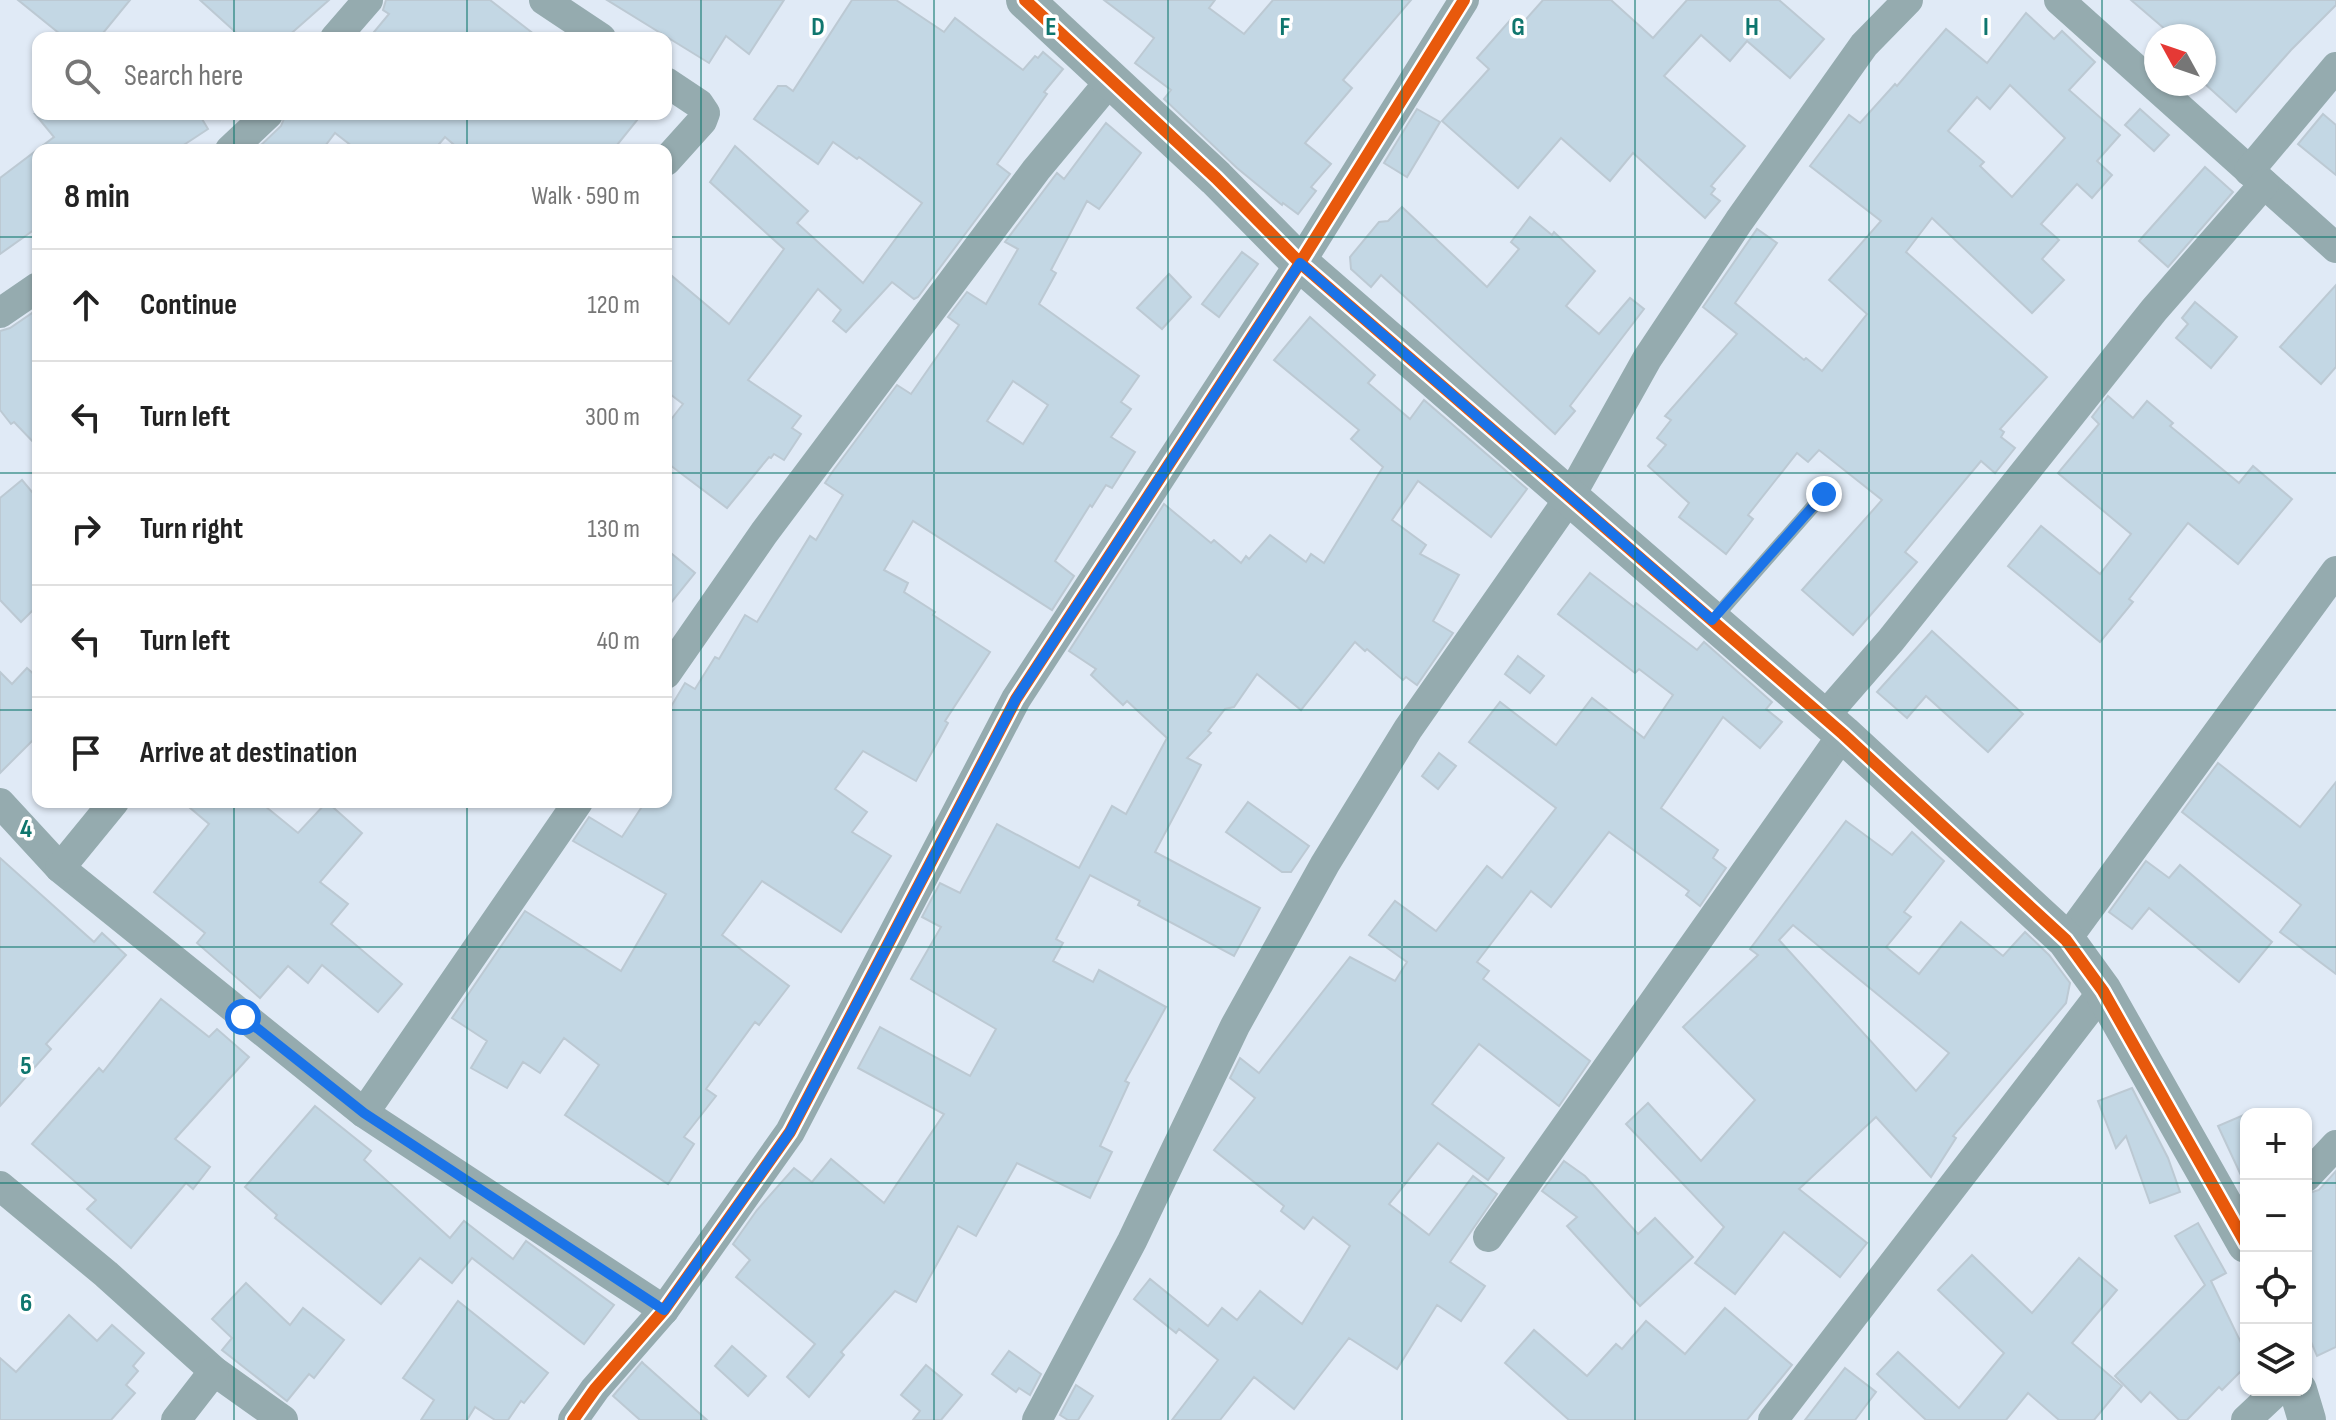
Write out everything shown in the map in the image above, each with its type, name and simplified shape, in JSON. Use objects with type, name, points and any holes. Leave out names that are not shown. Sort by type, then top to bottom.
[{"type":"street","points":[[340,32],[368,0]]},
{"type":"street","points":[[544,0],[592,32]]},
{"type":"street","points":[[1025,0],[1216,178],[1300,263],[1834,726],[2066,940],[2103,991],[2240,1232]]},
{"type":"street","points":[[573,1420],[595,1389],[664,1310],[790,1132],[1016,699],[1300,263],[1464,0]]},
{"type":"street","points":[[1037,1420],[1132,1241],[1235,1026],[1311,889],[1408,729],[1570,497],[1647,359],[1739,221],[1864,45],[1908,0]]},
{"type":"street","points":[[2059,0],[2336,248]]},
{"type":"street","points":[[1488,1237],[1891,640],[2154,310],[2257,177],[2336,67]]},
{"type":"street","points":[[672,665],[764,533],[1036,170],[1110,81]]},
{"type":"street","points":[[672,86],[699,104],[705,113],[702,121],[672,154]]},
{"type":"street","points":[[236,144],[262,120]]},
{"type":"street","points":[[0,313],[32,291]]},
{"type":"street","points":[[2066,940],[2336,571]]},
{"type":"street","points":[[0,803],[60,868],[364,1113],[664,1310]]},
{"type":"street","points":[[60,868],[109,808]]},
{"type":"street","points":[[364,1113],[574,808]]},
{"type":"street","points":[[1773,1420],[2103,991]]},
{"type":"street","points":[[2312,1171],[2336,1145]]},
{"type":"street","points":[[0,1186],[106,1274],[214,1371],[283,1420]]},
{"type":"street","points":[[176,1420],[214,1371]]},
{"type":"street","points":[[2246,1420],[2272,1396]]},
{"type":"street","points":[[2300,1396],[2307,1420]]},
{"type":"lane","points":[[1712,620],[1824,494]]},
{"type":"building","points":[[18,0],[130,0],[104,32],[58,32]]},
{"type":"building","points":[[200,0],[329,0],[293,32],[235,32]]},
{"type":"building","points":[[386,0],[490,0],[531,32],[374,32],[389,14],[383,10]]},
{"type":"building","points":[[607,0],[784,0],[749,54],[726,36],[709,63],[672,40],[672,32],[659,32]]},
{"type":"building","points":[[852,0],[896,0],[944,32],[955,18],[1023,70],[1043,52],[1063,69],[1044,92],[1047,94],[997,164],[1010,174],[918,297],[914,299],[892,282],[846,332],[833,321],[841,310],[818,289],[748,380],[801,416],[792,428],[801,434],[784,460],[774,454],[769,457],[727,508],[672,467],[672,418],[683,404],[672,396],[672,276],[729,324],[784,249],[710,182],[735,146],[808,211],[797,223],[863,283],[922,203],[833,142],[818,164],[754,119],[778,86],[786,86],[793,91]]},
{"type":"building","points":[[1104,0],[1215,0],[1209,8],[1244,34],[1273,0],[1411,0],[1343,80],[1352,88],[1305,143],[1331,164],[1311,187],[1316,191],[1298,214],[1282,205],[1237,168],[1164,99],[1171,90],[1135,63],[1154,38]]},
{"type":"building","points":[[1543,0],[1611,0],[1653,38],[1687,0],[1779,0],[1824,39],[1790,78],[1747,41],[1730,61],[1701,35],[1664,76],[1745,146],[1711,186],[1715,189],[1711,194],[1720,201],[1705,218],[1633,153],[1610,181],[1561,138],[1518,188],[1442,121],[1489,69],[1477,58],[1513,17],[1521,25]]},
{"type":"building","points":[[2131,0],[2336,0],[2336,5],[2236,112],[2216,94],[2216,24],[2159,24]]},
{"type":"building","points":[[2026,13],[2054,39],[2062,31],[2095,62],[2069,90],[2120,135],[2097,161],[2112,175],[2092,198],[2077,184],[2041,224],[2059,240],[2042,259],[2064,280],[2032,313],[1932,218],[1906,252],[2047,377],[2000,429],[2004,432],[2001,437],[2015,448],[1995,473],[1981,461],[1905,552],[1917,562],[1853,635],[1802,590],[1882,500],[1819,450],[1808,462],[1797,453],[1748,515],[1753,519],[1726,554],[1679,517],[1689,503],[1648,466],[1666,445],[1657,438],[1671,420],[1665,416],[1737,334],[1703,307],[1757,229],[1777,243],[1735,303],[1804,360],[1806,358],[1822,371],[1867,314],[1829,280],[1881,221],[1810,166],[1849,115],[1860,123],[1946,29],[1987,63]],"holes":[[[2010,85],[2065,138],[2012,197],[1980,166],[1984,162],[1948,131],[1977,97],[1990,109]]]},
{"type":"building","points":[[1417,109],[1440,122],[1407,177],[1384,163]]},
{"type":"building","points":[[2140,109],[2169,135],[2154,151],[2125,125]]},
{"type":"building","points":[[2323,114],[2336,125],[2336,175],[2298,144]]},
{"type":"building","points":[[40,120],[203,120],[208,129],[185,144],[45,144],[54,137]]},
{"type":"building","points":[[284,120],[637,120],[618,144],[453,144],[445,137],[439,144],[349,144],[335,133],[327,144],[262,144]]},
{"type":"building","points":[[1106,123],[1141,153],[1099,209],[1087,201],[1051,270],[1056,273],[1039,304],[1139,376],[1121,402],[1131,409],[1111,437],[1135,452],[1112,488],[1106,485],[1092,507],[1090,505],[1055,561],[1074,576],[1052,610],[913,521],[884,570],[908,583],[904,592],[935,612],[933,615],[990,652],[945,721],[948,723],[916,781],[863,751],[835,789],[867,812],[852,832],[891,856],[841,932],[762,881],[722,935],[789,986],[759,1025],[755,1022],[706,1089],[716,1096],[684,1137],[694,1144],[668,1184],[565,1115],[599,1065],[564,1038],[540,1073],[523,1062],[507,1088],[471,1068],[487,1041],[452,1018],[525,911],[621,971],[666,894],[573,841],[589,817],[622,837],[641,808],[672,808],[672,705],[685,683],[695,689],[715,657],[719,659],[745,615],[757,622],[810,536],[816,540],[843,495],[825,483],[833,471],[897,385],[911,394],[959,325],[948,317],[967,292],[986,304],[1018,249],[1005,242],[1057,173],[1064,179]],"holes":[[[1013,381],[1048,405],[1023,444],[987,421]]]},
{"type":"building","points":[[32,154],[32,231],[0,254],[0,178]]},
{"type":"building","points":[[2205,167],[2233,192],[2168,267],[2139,241]]},
{"type":"building","points":[[1402,207],[1487,287],[1519,249],[1511,242],[1530,217],[1552,235],[1554,232],[1595,271],[1566,306],[1599,334],[1630,298],[1644,309],[1570,406],[1575,411],[1555,434],[1381,275],[1371,287],[1351,269],[1350,257],[1379,222],[1388,221]]},
{"type":"building","points":[[1242,252],[1258,264],[1219,317],[1202,304]]},
{"type":"building","points":[[1169,274],[1191,297],[1162,329],[1137,308]]},
{"type":"building","points":[[2336,285],[2336,367],[2321,384],[2280,347]]},
{"type":"building","points":[[2195,302],[2237,337],[2211,368],[2176,338],[2188,324],[2182,318]]},
{"type":"building","points":[[32,313],[32,441],[14,422],[11,424],[0,410],[0,331]]},
{"type":"building","points":[[1310,317],[1375,375],[1368,383],[1410,419],[1424,400],[1527,489],[1491,537],[1418,481],[1392,520],[1426,545],[1420,554],[1459,575],[1433,621],[1453,633],[1417,685],[1406,677],[1403,680],[1355,642],[1301,710],[1257,674],[1234,707],[1225,709],[1208,731],[1211,733],[1187,758],[1201,765],[1155,852],[1260,908],[1234,956],[1138,905],[1140,901],[1090,875],[1056,939],[1063,943],[1053,961],[1093,982],[1099,970],[1166,1007],[1125,1081],[1129,1083],[1100,1146],[1112,1152],[1090,1198],[1017,1163],[976,1236],[958,1226],[916,1302],[895,1291],[841,1352],[844,1355],[809,1397],[787,1377],[815,1344],[736,1277],[750,1260],[733,1244],[757,1210],[794,1168],[812,1182],[831,1159],[884,1203],[944,1114],[858,1068],[880,1027],[970,1076],[996,1029],[911,979],[941,927],[922,917],[940,883],[960,893],[997,824],[1079,868],[1112,806],[1126,814],[1167,738],[1127,701],[1123,705],[1091,675],[1096,669],[1069,651],[1164,504],[1241,563],[1246,556],[1249,559],[1270,535],[1306,562],[1311,554],[1324,563],[1383,467],[1351,439],[1359,430],[1274,360]]},
{"type":"building","points":[[2108,396],[2133,418],[2147,401],[2173,423],[2170,426],[2239,483],[2253,466],[2292,499],[2238,564],[2188,523],[2129,599],[2133,602],[2100,642],[2008,566],[2041,526],[2100,574],[2131,534],[2058,473],[2099,424],[2092,417]]},
{"type":"building","points":[[22,480],[32,492],[32,611],[21,622],[0,600],[0,498]]},
{"type":"building","points":[[672,554],[695,573],[672,602]]},
{"type":"building","points":[[1590,573],[1634,607],[1636,603],[1697,650],[1704,642],[1772,702],[1766,709],[1782,722],[1760,748],[1723,717],[1661,808],[1718,850],[1713,858],[1726,868],[1700,906],[1686,895],[1689,891],[1609,832],[1551,907],[1531,891],[1477,962],[1489,971],[1483,979],[1590,1061],[1559,1106],[1479,1044],[1432,1104],[1504,1158],[1488,1180],[1438,1143],[1389,1204],[1429,1235],[1473,1176],[1497,1194],[1450,1262],[1485,1286],[1461,1321],[1437,1305],[1397,1369],[1349,1338],[1294,1409],[1254,1377],[1220,1420],[1172,1420],[1218,1360],[1179,1329],[1176,1333],[1134,1299],[1150,1279],[1208,1326],[1222,1308],[1237,1320],[1260,1291],[1302,1324],[1350,1246],[1313,1217],[1304,1229],[1281,1211],[1284,1206],[1214,1150],[1255,1098],[1230,1078],[1240,1058],[1259,1073],[1350,957],[1395,981],[1407,962],[1369,935],[1395,901],[1436,931],[1487,866],[1502,878],[1556,808],[1469,742],[1500,702],[1556,745],[1592,698],[1644,738],[1673,695],[1639,669],[1635,673],[1558,614]]},
{"type":"building","points":[[1932,631],[2023,714],[1988,752],[1926,696],[1907,718],[1877,692]]},
{"type":"building","points":[[1518,656],[1544,676],[1530,693],[1505,674]]},
{"type":"building","points":[[27,668],[32,673],[32,741],[0,773],[0,672],[12,684]]},
{"type":"building","points":[[1439,753],[1456,766],[1438,789],[1422,776]]},
{"type":"building","points":[[2218,763],[2300,827],[2336,782],[2336,974],[2280,932],[2301,905],[2182,812]]},
{"type":"building","points":[[1248,802],[1309,846],[1291,872],[1282,872],[1226,832]]},
{"type":"building","points":[[190,808],[267,808],[298,833],[321,808],[334,808],[362,833],[320,882],[348,904],[331,924],[402,984],[378,1012],[322,965],[308,983],[288,966],[260,998],[197,943],[205,933],[154,892],[209,824]]},
{"type":"building","points":[[1846,821],[1892,855],[1912,832],[1944,861],[1904,912],[1911,917],[1886,947],[1919,974],[1961,922],[2003,956],[2025,932],[2049,955],[2070,983],[2066,1003],[1953,1136],[1956,1138],[1931,1177],[1876,1117],[1799,1189],[1867,1243],[1840,1277],[1784,1232],[1735,1294],[1695,1263],[1724,1227],[1626,1124],[1648,1103],[1701,1161],[1755,1100],[1683,1027],[1758,955],[1750,949]],"holes":[[[1793,925],[1949,1053],[1916,1091],[1779,940]]]},
{"type":"building","points":[[0,858],[94,942],[102,933],[126,955],[46,1044],[51,1049],[0,1106]]},
{"type":"building","points":[[2146,861],[2169,878],[2180,865],[2272,942],[2239,982],[2149,908],[2132,929],[2109,912]]},
{"type":"building","points":[[161,999],[209,1037],[217,1029],[249,1057],[175,1139],[210,1167],[193,1189],[186,1183],[131,1248],[87,1209],[96,1200],[32,1144],[99,1068],[103,1072]]},
{"type":"building","points":[[2132,1088],[2168,1158],[2180,1192],[2150,1203],[2126,1136],[2116,1148],[2098,1101]]},
{"type":"building","points":[[315,1106],[371,1151],[364,1160],[450,1238],[464,1221],[513,1259],[526,1241],[614,1305],[584,1344],[472,1258],[452,1283],[420,1258],[381,1304],[275,1218],[277,1215],[245,1187]]},
{"type":"building","points":[[2240,1117],[2240,1173],[2218,1126]]},
{"type":"building","points":[[1564,1161],[1585,1176],[1638,1234],[1655,1218],[1693,1257],[1640,1306],[1567,1226],[1577,1217],[1542,1191]]},
{"type":"building","points":[[2336,1171],[2336,1347],[2317,1356],[2312,1344],[2312,1192],[2319,1190]]},
{"type":"building","points":[[2198,1223],[2226,1273],[2211,1281],[2240,1341],[2240,1372],[2222,1390],[2219,1387],[2187,1420],[2179,1420],[2150,1392],[2141,1402],[2115,1376],[2205,1285],[2175,1236]]},
{"type":"building","points":[[1972,1255],[2032,1313],[2079,1258],[2117,1290],[2072,1343],[2122,1386],[2094,1420],[2059,1420],[2028,1393],[2006,1420],[1926,1420],[1877,1374],[1898,1352],[1959,1408],[2004,1353],[1938,1290]]},
{"type":"building","points":[[246,1283],[290,1325],[303,1308],[344,1340],[314,1378],[309,1374],[287,1401],[222,1350],[232,1338],[212,1319]]},
{"type":"building","points":[[458,1301],[548,1373],[524,1403],[521,1401],[508,1420],[495,1420],[475,1407],[467,1420],[421,1420],[434,1400],[403,1378]]},
{"type":"building","points":[[1725,1308],[1792,1365],[1747,1420],[1569,1420],[1505,1363],[1534,1330],[1587,1376],[1616,1344],[1622,1349],[1646,1321],[1685,1354]]},
{"type":"building","points":[[69,1315],[97,1341],[112,1325],[144,1353],[133,1366],[138,1371],[126,1385],[135,1393],[111,1420],[0,1420],[0,1358],[16,1372]]},
{"type":"building","points":[[732,1346],[766,1376],[748,1396],[715,1366]]},
{"type":"building","points":[[1009,1351],[1041,1374],[1030,1395],[1019,1388],[1016,1392],[992,1374]]},
{"type":"building","points":[[642,1362],[707,1420],[640,1420],[613,1396]]},
{"type":"building","points":[[926,1365],[962,1395],[941,1420],[913,1420],[920,1411],[901,1395]]},
{"type":"building","points":[[1845,1368],[1876,1392],[1855,1420],[1805,1420]]},
{"type":"building","points":[[1076,1385],[1093,1396],[1078,1420],[1068,1420],[1060,1415]]},
{"type":"cycle path","points":[[1025,0],[1216,178],[1300,263],[1843,734],[2066,940],[2103,991],[2240,1233]]},
{"type":"cycle path","points":[[573,1420],[595,1389],[664,1310],[790,1132],[1016,699],[1300,263],[1464,0]]},
{"type":"route","points":[[243,1017],[364,1113],[664,1310],[790,1132],[1016,699],[1300,263],[1712,620],[1824,494]]}]
